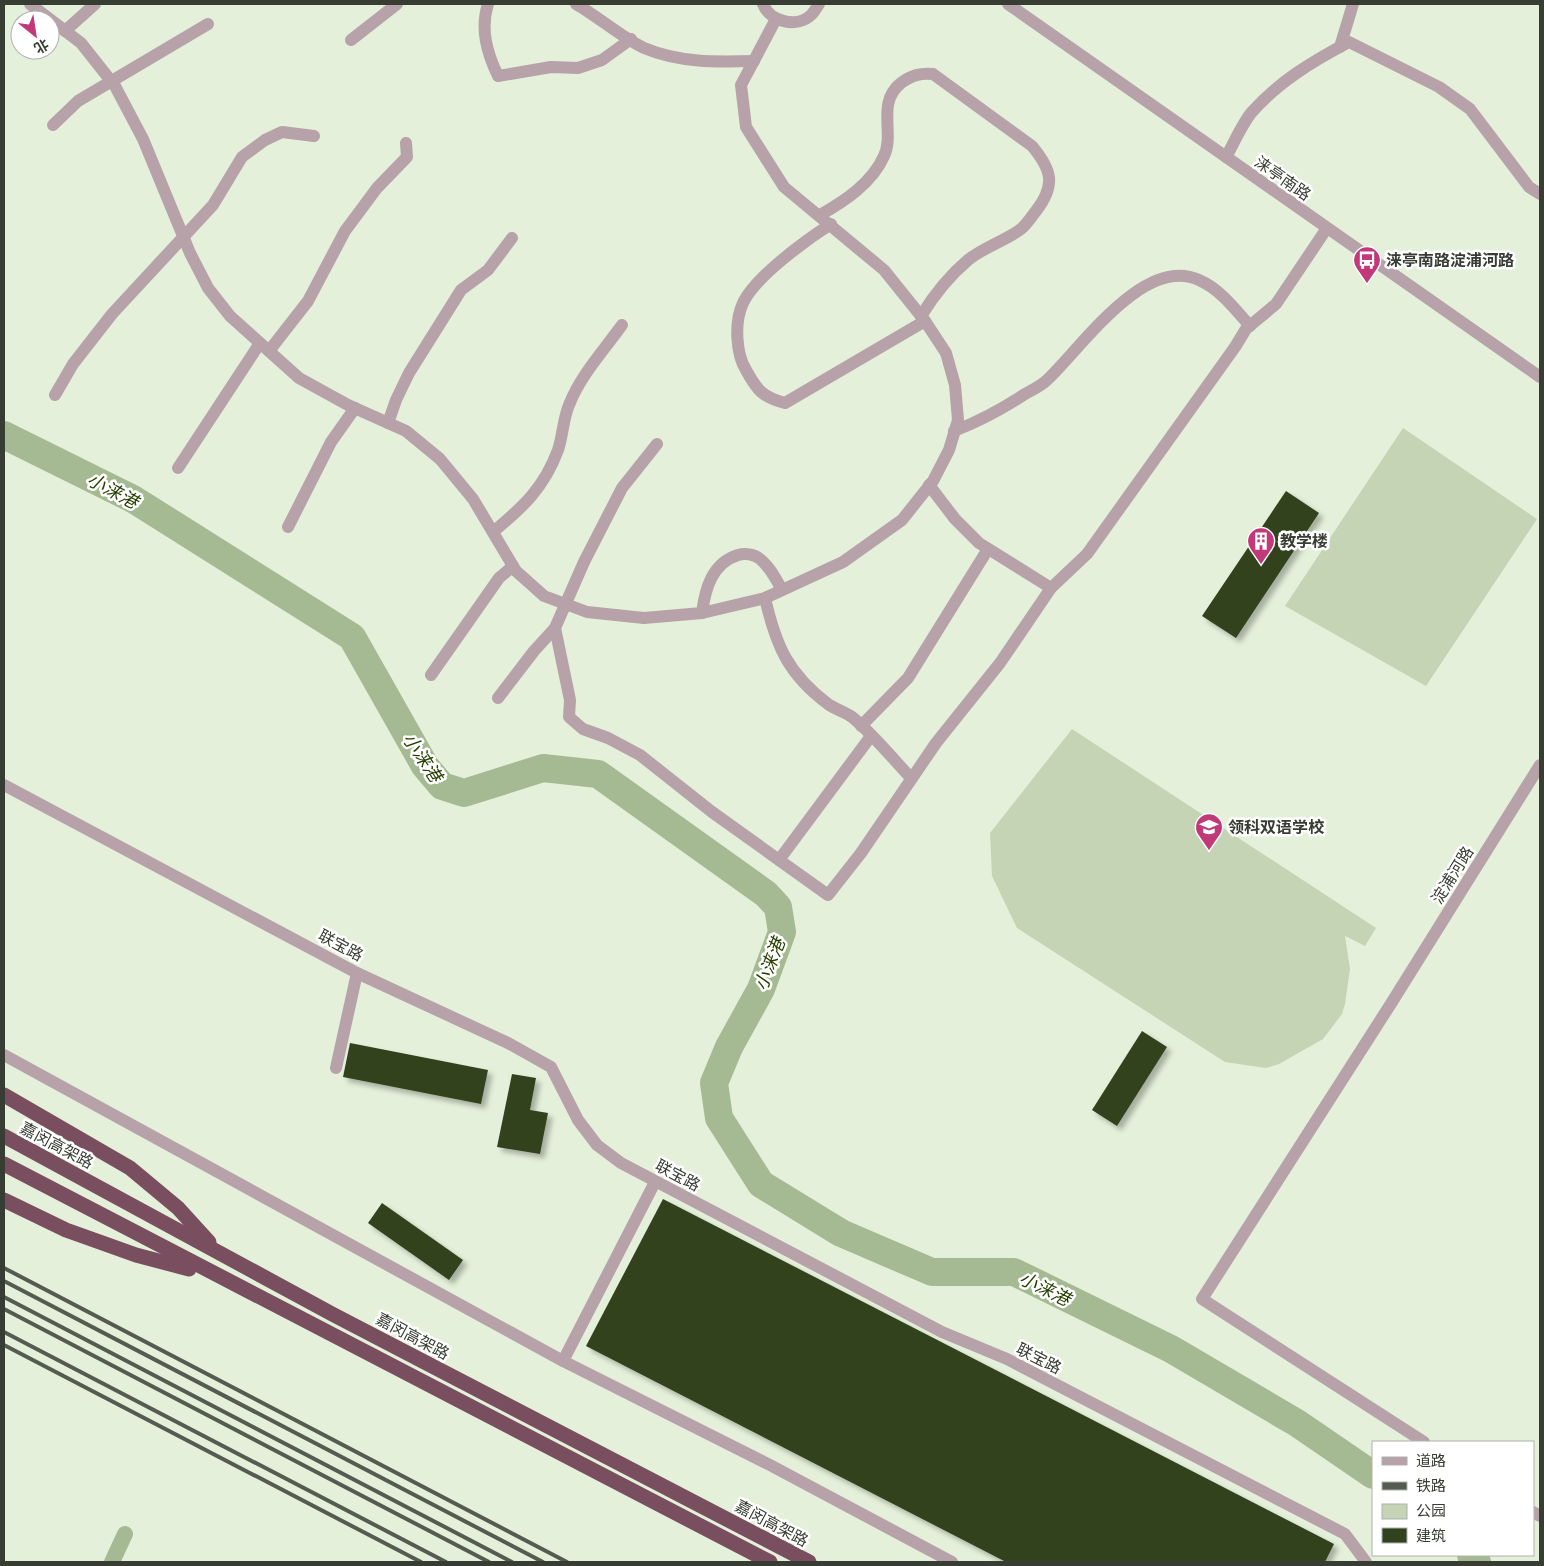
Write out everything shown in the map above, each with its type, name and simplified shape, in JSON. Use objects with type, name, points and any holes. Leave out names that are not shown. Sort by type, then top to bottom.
[{"type":"highway","points":[[4,1095],[130,1168],[178,1208],[219,1252]]},
{"type":"highway","name":"嘉闵高架路","points":[[4,1136],[219,1252],[809,1562]]},
{"type":"highway","points":[[4,1164],[214,1275],[770,1562]]},
{"type":"highway","points":[[4,1200],[66,1230],[136,1255],[214,1275]]},
{"type":"street","points":[[30,4],[81,43],[110,80],[143,139],[184,239],[208,288],[230,316],[299,378],[355,408],[406,431],[440,459],[473,499],[513,566],[544,596],[587,612],[644,618],[702,613],[765,598],[843,562],[902,520],[929,485],[949,450],[958,420],[955,385],[946,353],[923,318],[884,270],[831,224],[784,187],[746,127],[741,86],[776,19]]},
{"type":"street","points":[[65,31],[95,4]]},
{"type":"street","points":[[351,40],[397,4]]},
{"type":"street","points":[[488,4],[485,15],[485,38],[489,57],[498,76],[551,67],[578,68],[602,60],[631,39]]},
{"type":"street","points":[[576,4],[642,47],[676,59],[709,62],[754,61]]},
{"type":"street","points":[[763,4],[776,19],[793,23],[812,15],[819,4]]},
{"type":"street","name":"涞亭南路","points":[[1008,4],[1540,377]]},
{"type":"street","points":[[1340,46],[1353,4]]},
{"type":"street","points":[[53,126],[78,102],[110,80],[156,57],[208,24]]},
{"type":"street","points":[[1226,157],[1250,114],[1283,82],[1348,42],[1374,53],[1439,87],[1470,109],[1529,186],[1540,194]]},
{"type":"street","points":[[820,216],[848,198],[867,182],[885,155],[888,105],[894,89],[918,73],[933,74],[1032,146],[1045,161],[1049,171],[1049,188],[1041,205],[1022,228],[969,259],[934,294],[923,318],[785,403],[769,399],[756,389],[740,361],[738,339],[743,303],[755,287],[783,259],[807,239],[831,224]]},
{"type":"street","points":[[55,395],[73,364],[112,314],[178,242],[184,239],[213,205],[242,157],[265,140],[282,132],[314,136]]},
{"type":"street","points":[[178,468],[265,347],[308,301],[345,232],[377,188],[407,157],[406,143]]},
{"type":"street","points":[[555,628],[570,700],[569,717],[582,729],[608,738],[640,755],[712,812],[828,895],[861,853],[912,778],[1000,663],[1051,588],[1087,554],[1250,326],[1276,304],[1327,228]]},
{"type":"street","points":[[388,423],[396,400],[409,373],[461,290],[488,270],[512,238]]},
{"type":"street","points":[[954,431],[985,419],[1046,382],[1136,291],[1164,277],[1179,275],[1200,280],[1225,298],[1250,326]]},
{"type":"street","points":[[493,532],[528,502],[548,475],[564,427],[568,406],[578,387],[622,325]]},
{"type":"street","points":[[288,527],[331,442],[355,408]]},
{"type":"street","points":[[498,698],[534,651],[555,628],[622,488],[656,444]]},
{"type":"street","points":[[929,485],[955,519],[988,549],[1051,588]]},
{"type":"street","points":[[861,726],[908,678],[988,549]]},
{"type":"street","points":[[702,613],[704,592],[713,573],[728,558],[745,553],[759,558],[771,572],[782,590]]},
{"type":"street","points":[[431,675],[499,578],[513,566]]},
{"type":"street","points":[[765,598],[772,632],[786,661],[807,687],[830,706],[851,717],[912,778]]},
{"type":"street","points":[[779,860],[871,736]]},
{"type":"street","name":"淀浦河路","points":[[1422,1441],[1202,1299],[1392,1002],[1540,765]]},
{"type":"street","name":"联宝路","points":[[4,785],[357,973],[508,1044],[551,1067],[578,1120],[597,1145],[622,1163],[942,1332],[1007,1359],[1345,1534],[1366,1562]]},
{"type":"street","points":[[336,1068],[357,973]]},
{"type":"street","points":[[4,1055],[564,1360],[770,1465],[952,1562]]},
{"type":"street","points":[[564,1360],[655,1182]]},
{"type":"green space","points":[[1403,428],[1537,519],[1426,686],[1285,606]]},
{"type":"green space","points":[[1072,729],[1376,928],[1365,946],[1345,936],[1350,969],[1345,1004],[1342,1014],[1323,1039],[1279,1064],[1266,1068],[1225,1062],[1017,928],[992,876],[990,833]]},
{"type":"building","name":"教学楼","points":[[1286,491],[1319,513],[1236,638],[1202,616]]},
{"type":"building","points":[[1142,1031],[1167,1047],[1117,1126],[1092,1110]]},
{"type":"building","points":[[350,1043],[488,1070],[481,1104],[343,1077]]},
{"type":"building","points":[[512,1074],[536,1078],[530,1110],[548,1113],[540,1154],[497,1147]]},
{"type":"building","points":[[663,1199],[1334,1544],[1325,1562],[1006,1562],[586,1346]]},
{"type":"building","points":[[382,1203],[463,1260],[449,1280],[368,1223]]},
{"type":"waterway","name":"小涞港","points":[[4,435],[133,499],[352,637],[425,766],[442,786],[464,793],[543,768],[598,774],[766,894],[778,907],[782,932],[761,989],[729,1047],[714,1083],[719,1118],[761,1184],[841,1233],[932,1272],[1014,1272],[1171,1349],[1297,1423],[1372,1474]]},
{"type":"waterway","points":[[112,1562],[125,1534]]},
{"type":"waterway","name":"小涞港","points":[[1472,1556],[1477,1562]]},
{"type":"railway","points":[[4,1268],[567,1562]]},
{"type":"railway","points":[[4,1281],[543,1562]]},
{"type":"railway","points":[[4,1297],[512,1562]]},
{"type":"railway","points":[[4,1309],[489,1562]]},
{"type":"railway","points":[[4,1332],[446,1562]]},
{"type":"railway","points":[[4,1345],[421,1562]]},
{"type":"place","name":"涞亭南路淀浦河路","points":[[1367,284]]},
{"type":"place","name":"教学楼","points":[[1261,565]]},
{"type":"place","name":"领科双语学校","points":[[1209,851]]}]
